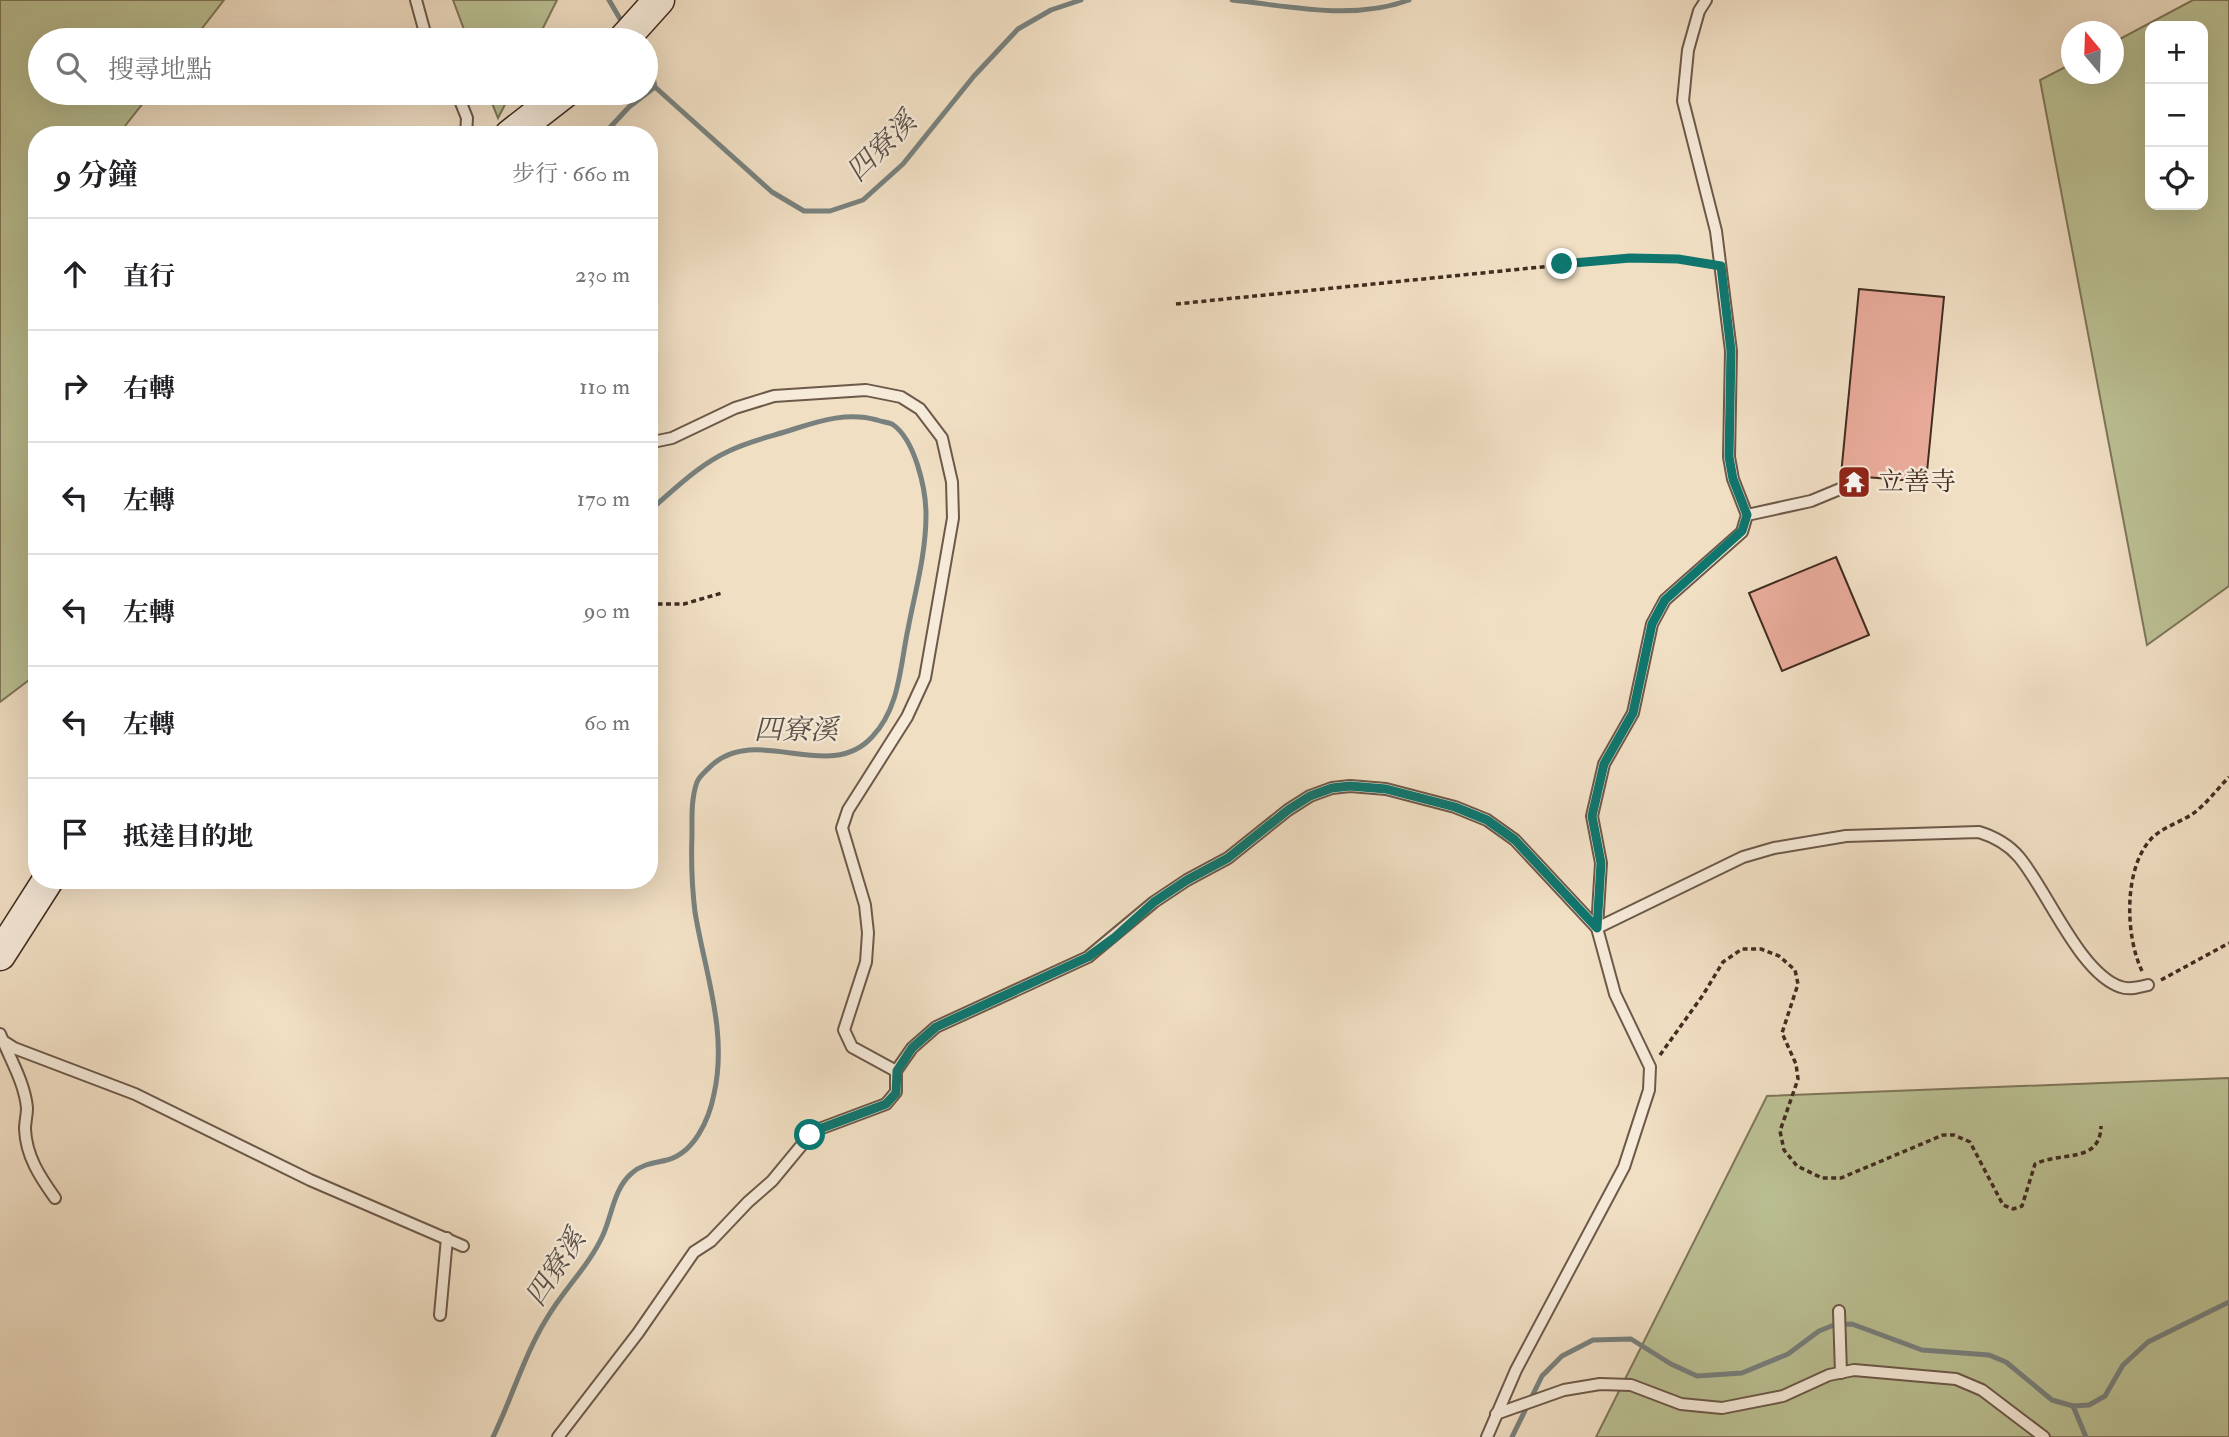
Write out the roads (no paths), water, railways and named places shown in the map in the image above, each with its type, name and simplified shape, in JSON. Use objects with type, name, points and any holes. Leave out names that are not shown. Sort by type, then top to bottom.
[{"type":"street","points":[[634,28],[659,0]]},
{"type":"street","points":[[522,126],[549,105]]},
{"type":"street","points":[[0,955],[42,889]]},
{"type":"lane","points":[[416,0],[424,28]]},
{"type":"lane","points":[[1487,1437],[1516,1370],[1624,1167],[1649,1090],[1650,1067],[1615,994],[1597,928],[1601,863],[1592,816],[1604,764],[1633,713],[1652,624],[1665,600],[1742,531],[1747,515],[1733,479],[1729,457],[1731,351],[1716,231],[1684,101],[1688,50],[1699,11],[1706,0]]},
{"type":"lane","points":[[462,105],[467,118],[467,126]]},
{"type":"lane","points":[[658,441],[672,439],[735,408],[774,396],[866,390],[901,397],[920,409],[942,438],[952,482],[953,518],[925,678],[907,718],[848,810],[842,828],[865,905],[868,933],[866,962],[844,1030],[852,1047],[897,1071]]},
{"type":"lane","points":[[1747,515],[1811,501],[1840,489]]},
{"type":"lane","points":[[558,1437],[638,1333],[694,1252],[711,1241],[772,1181],[810,1135],[886,1104],[896,1093],[897,1071],[912,1048],[936,1027],[1088,957],[1154,902],[1228,858],[1288,810],[1310,796],[1332,788],[1350,786],[1386,789],[1455,807],[1487,820],[1515,840],[1597,928]]},
{"type":"lane","points":[[1597,928],[1743,857],[1774,848],[1846,836],[1979,832],[1998,838],[2019,856],[2074,944],[2103,976],[2122,988],[2148,985]]},
{"type":"lane","points":[[2,1038],[22,1085],[27,1108],[25,1130],[29,1153],[39,1176],[55,1198]]},
{"type":"lane","points":[[2,1038],[14,1048],[135,1094],[310,1180],[463,1246]]},
{"type":"lane","points":[[440,1315],[447,1238]]},
{"type":"lane","points":[[1839,1311],[1841,1373]]},
{"type":"lane","points":[[1496,1413],[1564,1390],[1600,1384],[1631,1385],[1681,1404],[1723,1408],[1783,1396],[1829,1375],[1854,1370],[1956,1379],[1982,1390],[2044,1437]]},
{"type":"waterway","points":[[609,0],[623,24]]},
{"type":"waterway","name":"四寮溪","points":[[658,90],[772,192],[804,211],[830,211],[863,200],[903,164],[974,76],[1018,29],[1051,10],[1081,0]]},
{"type":"waterway","name":"四寮溪","points":[[1232,0],[1344,11],[1366,10],[1409,0]]},
{"type":"waterway","name":"四寮溪","points":[[611,126],[632,105]]},
{"type":"waterway","name":"四寮溪","points":[[493,1437],[539,1332],[597,1246],[621,1186],[640,1168],[667,1160],[685,1150],[699,1134],[712,1104],[718,1071],[717,1025],[693,893],[692,815],[697,782],[712,765],[730,754],[750,750],[815,756],[835,755],[855,750],[872,737],[888,713],[898,686],[922,558],[926,530],[925,504],[918,465],[900,431],[892,424],[867,418],[825,420],[737,447],[697,471],[658,504]]},
{"type":"waterway","points":[[1512,1437],[1542,1376],[1562,1356],[1593,1340],[1631,1339],[1671,1364],[1697,1376],[1742,1373],[1788,1354],[1819,1331],[1834,1325],[1852,1324],[1922,1350],[1989,1355],[2006,1362],[2052,1400],[2073,1406],[2089,1405],[2105,1396],[2123,1365],[2148,1342],[2229,1302]]},
{"type":"waterway","points":[[2073,1406],[2086,1437]]},
{"type":"place","name":"立善寺","points":[[1854,482]]}]
